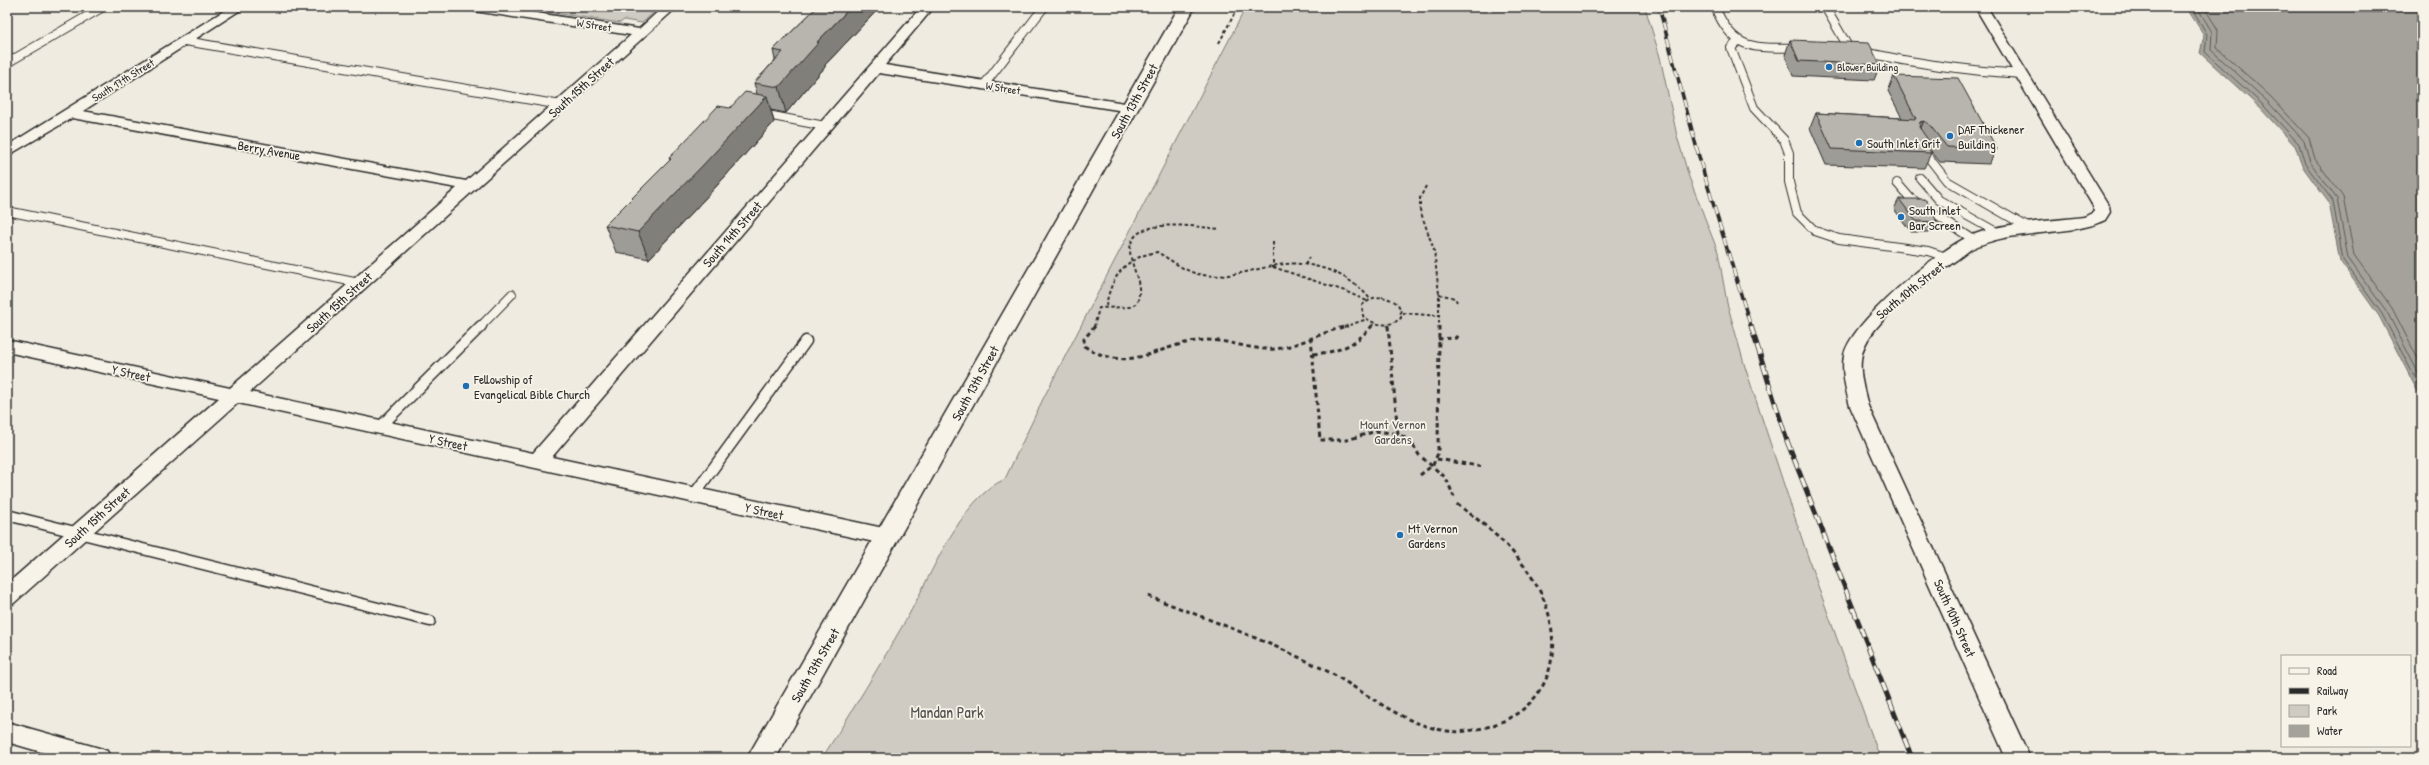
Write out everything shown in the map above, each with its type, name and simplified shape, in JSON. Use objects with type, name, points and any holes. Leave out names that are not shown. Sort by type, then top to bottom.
[{"type":"main road","name":"South 13th Street","points":[[761,758],[888,537],[1187,7]]},
{"type":"street","name":"South 17th Street","points":[[7,152],[239,7]]},
{"type":"street","name":"W Street","points":[[474,7],[642,33]]},
{"type":"street","name":"South 15th Street","points":[[7,597],[671,7]]},
{"type":"street","name":"South 14th Street","points":[[537,462],[928,7]]},
{"type":"street","name":"South 10th Street","points":[[1981,7],[2101,206],[2102,212],[2099,217],[2092,221],[2000,234],[1974,240],[1949,258],[1873,319],[1861,335],[1853,354],[1853,380],[1859,406],[2018,758]]},
{"type":"street","name":"W Street","points":[[875,68],[1131,108]]},
{"type":"street","name":"Berry Avenue","points":[[70,113],[469,186]]},
{"type":"street","name":"Y Street","points":[[7,346],[693,496],[888,537]]},
{"type":"street","points":[[7,732],[99,758]]},
{"type":"lane","points":[[7,63],[103,7]]},
{"type":"lane","points":[[984,85],[1044,7]]},
{"type":"lane","points":[[1715,7],[1725,31],[1737,42],[1764,47],[1811,48]]},
{"type":"lane","points":[[1825,7],[1850,50]]},
{"type":"lane","points":[[185,41],[561,105]]},
{"type":"lane","points":[[1737,42],[1731,48],[1754,108],[1784,140],[1788,153],[1789,182],[1798,213],[1815,231],[1839,239],[1928,251],[1949,258]]},
{"type":"lane","points":[[1842,50],[1880,54],[1911,63],[1956,70],[2022,74]]},
{"type":"lane","points":[[755,113],[825,126]]},
{"type":"lane","points":[[1917,142],[1947,181],[1970,196],[2033,229]]},
{"type":"lane","points":[[1920,178],[1939,200],[2000,234]]},
{"type":"lane","points":[[1897,184],[1910,198],[1974,240]]},
{"type":"lane","points":[[7,211],[359,283]]},
{"type":"lane","points":[[380,427],[512,294]]},
{"type":"lane","points":[[693,496],[806,341]]},
{"type":"lane","points":[[7,515],[430,621]]},
{"type":"path","points":[[1219,43],[1238,7]]},
{"type":"path","points":[[1420,475],[1433,465],[1436,460],[1439,294],[1434,250],[1420,210],[1420,198],[1426,186]]},
{"type":"path","points":[[1220,229],[1155,227],[1144,231],[1131,241],[1130,259],[1139,282],[1139,295],[1137,303],[1127,307],[1106,306],[1099,308],[1096,324],[1091,334],[1084,339],[1084,346],[1090,352],[1114,359],[1137,359],[1170,347],[1201,340],[1276,349],[1301,343],[1327,330],[1358,324],[1367,320]]},
{"type":"path","points":[[1273,242],[1273,267]]},
{"type":"path","points":[[1106,306],[1111,285],[1124,265],[1130,259],[1140,254],[1157,252],[1189,272],[1213,276],[1230,276],[1282,264],[1324,268],[1344,275],[1361,288],[1370,299]]},
{"type":"path","points":[[1305,265],[1309,257]]},
{"type":"path","points":[[1273,267],[1345,291],[1367,301]]},
{"type":"path","points":[[1439,294],[1455,298],[1457,302]]},
{"type":"path","points":[[1370,299],[1390,299],[1401,307],[1403,312],[1397,322],[1388,325],[1374,323],[1367,320],[1361,312],[1362,305],[1370,299]]},
{"type":"path","points":[[1403,312],[1438,316]]},
{"type":"path","points":[[1312,354],[1338,353],[1348,349],[1374,323]]},
{"type":"path","points":[[1388,325],[1398,434]]},
{"type":"path","points":[[1438,339],[1456,338],[1458,334]]},
{"type":"path","points":[[1311,338],[1320,440],[1347,440],[1376,431],[1398,434],[1410,440],[1419,455],[1433,465],[1446,478],[1454,497]]},
{"type":"path","points":[[1436,460],[1484,467]]},
{"type":"path","points":[[1148,596],[1321,667],[1410,720],[1437,730],[1460,733],[1483,730],[1527,709],[1540,691],[1550,670],[1553,646],[1551,621],[1542,597],[1528,572],[1470,512],[1455,503]]},
{"type":"green space","points":[[516,7],[660,7],[642,23],[624,20],[620,23]]},
{"type":"green space","name":"Mount Vernon Gardens","points":[[1246,7],[1645,7],[1660,57],[1677,136],[1689,177],[1718,252],[1727,303],[1745,367],[1813,572],[1880,758],[822,758],[887,653],[948,540],[974,503],[989,489],[1005,479],[1043,399]]},
{"type":"water","points":[[2186,7],[2422,7],[2422,400],[2379,316],[2340,261],[2329,203],[2302,166],[2296,147],[2260,108],[2200,53],[2204,35]]},
{"type":"building","points":[[817,7],[851,7],[817,42],[819,42],[779,87],[754,83],[783,52],[773,50]]},
{"type":"building","points":[[1790,40],[1869,43],[1880,65],[1799,61]]},
{"type":"building","points":[[1894,76],[1958,78],[1997,149],[1947,147],[1928,123],[1924,121],[1920,122],[1919,127],[1933,147],[1928,146],[1931,153],[1832,149],[1816,113],[1916,119]]},
{"type":"building","points":[[745,92],[767,96],[638,232],[605,225],[671,159],[669,158],[718,106],[730,108]]},
{"type":"building","points":[[1899,199],[1924,199],[1928,202],[1937,222],[1916,221]]},
{"type":"railway","points":[[1659,7],[1701,164],[1751,327]]},
{"type":"railway","points":[[1751,326],[1787,441],[1912,758]]},
{"type":"place","name":"Blower Building","points":[[1829,67]]},
{"type":"place","name":"DAF Thickener Building","points":[[1950,136]]},
{"type":"place","name":"South Inlet Grit","points":[[1859,143]]},
{"type":"place","name":"South Inlet Bar Screen","points":[[1901,217]]},
{"type":"place","name":"Fellowship of Evangelical Bible Church","points":[[466,386]]},
{"type":"place","name":"Mt Vernon Gardens","points":[[1400,535]]},
{"type":"park label","name":"Mandan Park","points":[[947,712]]}]
